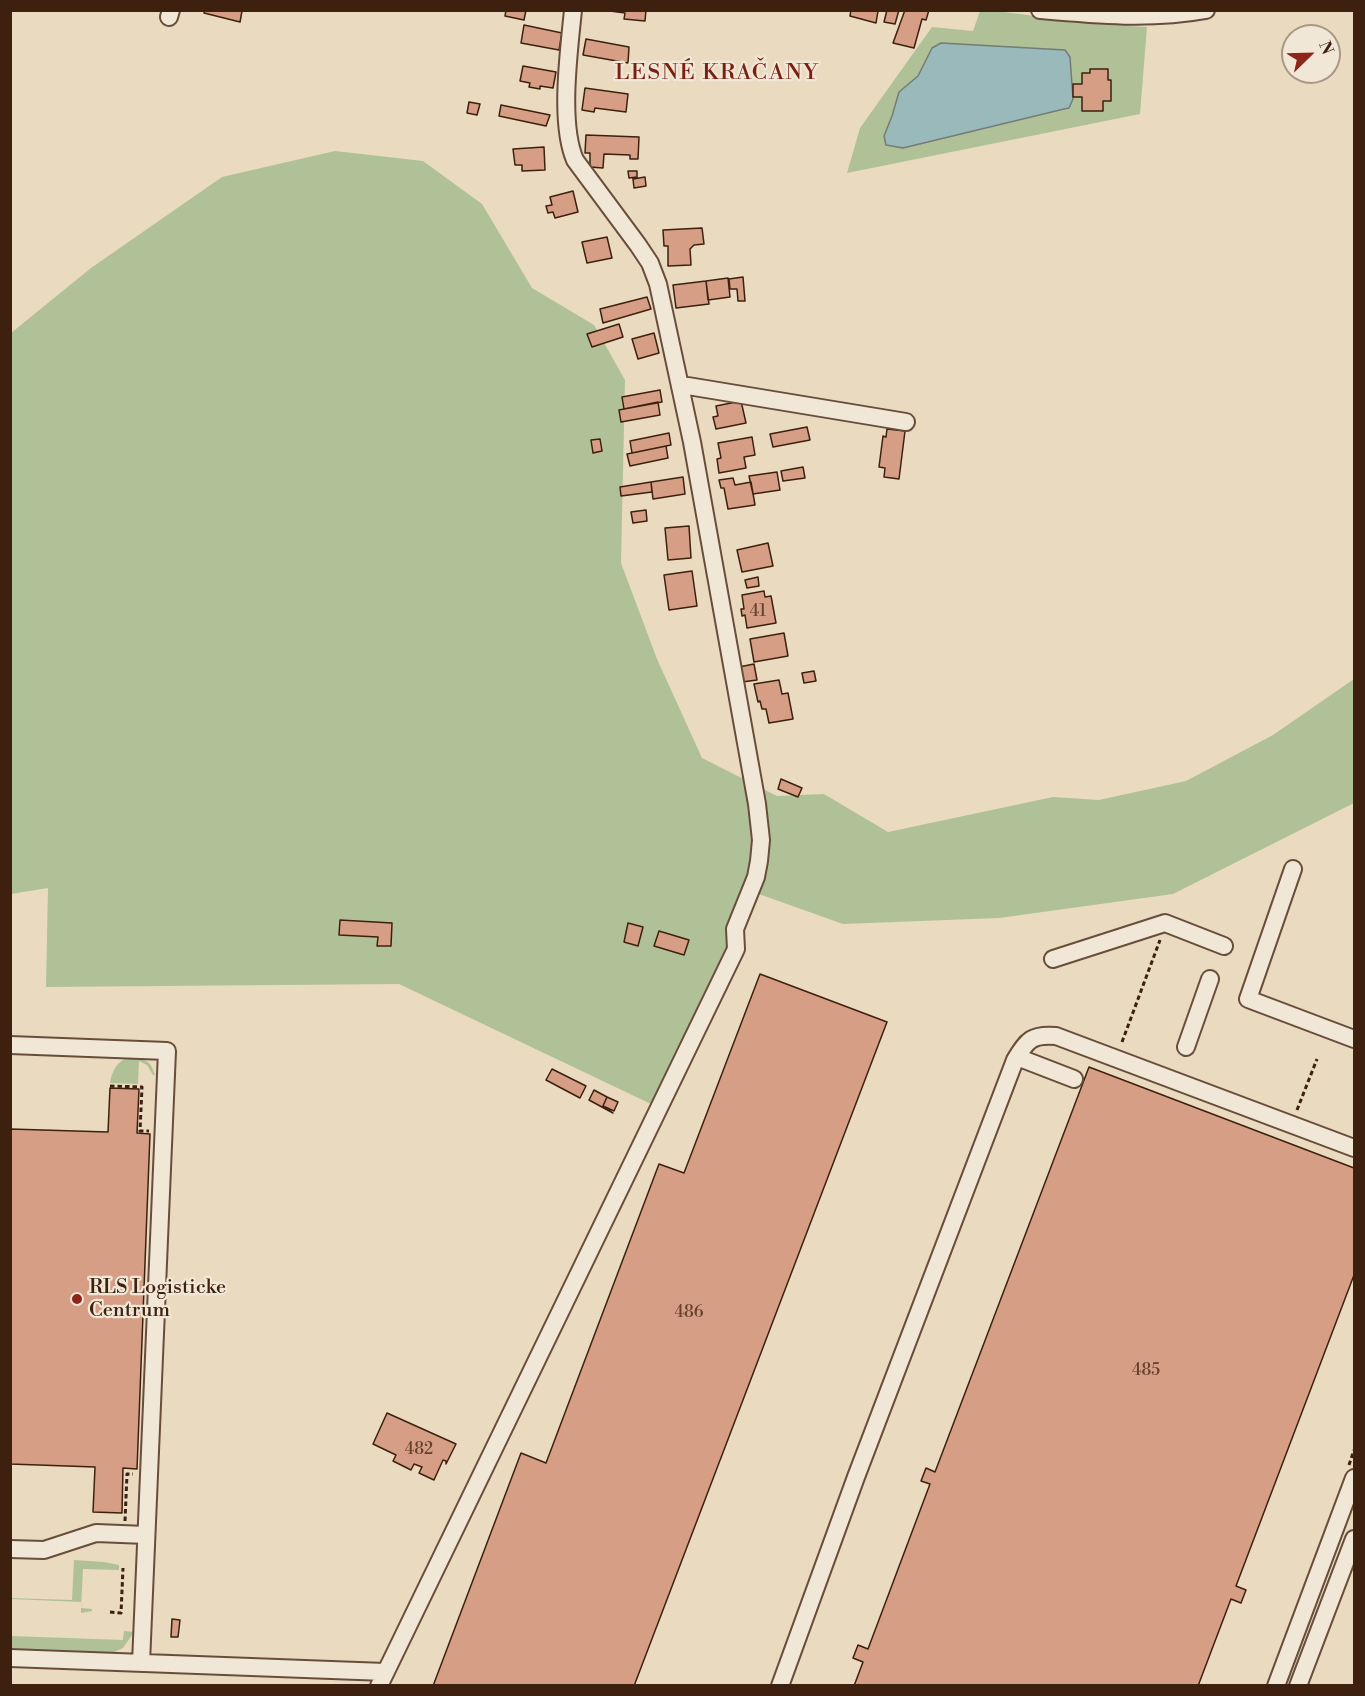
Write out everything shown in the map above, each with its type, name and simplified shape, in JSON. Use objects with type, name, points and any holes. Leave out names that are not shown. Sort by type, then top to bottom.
[{"type":"street","points":[[10,1659],[141,1663],[382,1679],[736,949],[735,929],[756,877],[759,861],[761,840],[757,804],[681,387],[658,284],[650,263],[575,160],[570,148],[567,117],[573,10]]},
{"type":"street","points":[[1040,10],[1092,15],[1158,13],[1181,15],[1206,10]]},
{"type":"street","points":[[681,387],[754,395],[906,422]]},
{"type":"street","points":[[1293,869],[1248,999],[1354,1040]]},
{"type":"street","points":[[1053,959],[1166,924],[1224,946]]},
{"type":"street","points":[[1186,1047],[1210,980]]},
{"type":"street","points":[[780,1686],[856,1477],[1017,1057],[1032,1038],[1043,1035],[1056,1036],[1354,1148]]},
{"type":"street","points":[[10,1045],[167,1051],[141,1663]]},
{"type":"street","points":[[1017,1057],[1074,1079]]},
{"type":"street","points":[[1276,1686],[1354,1478]]},
{"type":"street","points":[[10,1549],[44,1550],[96,1533],[146,1535]]},
{"type":"street","points":[[1298,1686],[1354,1539]]},
{"type":"path","points":[[1122,1042],[1163,932]]},
{"type":"path","points":[[1297,1110],[1317,1059]]},
{"type":"path","points":[[110,1612],[121,1613],[123,1568]]},
{"type":"green space","points":[[988,10],[1098,24],[1147,27],[1140,114],[847,173],[860,128],[932,27],[973,31],[980,11]]},
{"type":"green space","points":[[335,151],[423,161],[482,204],[532,288],[594,325],[625,380],[621,563],[657,659],[702,758],[777,796],[824,794],[888,832],[1053,797],[1099,800],[1186,781],[1273,735],[1354,679],[1354,803],[1173,894],[999,918],[843,924],[756,893],[651,1104],[399,984],[46,987],[48,888],[11,894],[11,333],[91,268],[222,177]]},
{"type":"green space","points":[[129,1057],[149,1063],[155,1075],[147,1065],[139,1061],[138,1084],[110,1083],[116,1067]]},
{"type":"green space","points":[[74,1560],[119,1565],[119,1570],[83,1569],[81,1608],[81,1602],[11,1599],[72,1600]]},
{"type":"green space","points":[[81,1608],[92,1609],[92,1611],[81,1613]]},
{"type":"green space","points":[[124,1631],[134,1632],[123,1648],[112,1653],[11,1649],[11,1636],[123,1640]]},
{"type":"water","points":[[941,43],[1065,50],[1070,57],[1073,99],[1069,108],[903,148],[886,145],[884,136],[899,92],[918,76],[932,48]]},
{"type":"building","points":[[205,10],[242,11],[240,22],[204,13]]},
{"type":"building","points":[[506,10],[526,10],[524,20],[505,16]]},
{"type":"building","points":[[646,10],[645,21],[624,19],[625,13],[610,11]]},
{"type":"building","points":[[851,10],[878,11],[876,23],[850,16]]},
{"type":"building","points":[[887,10],[899,10],[895,24],[884,22]]},
{"type":"building","points":[[905,10],[929,10],[926,20],[922,19],[914,48],[893,43]]},
{"type":"building","points":[[524,25],[562,33],[559,50],[521,43]]},
{"type":"building","points":[[586,39],[629,47],[628,63],[583,55]]},
{"type":"building","points":[[523,66],[556,72],[553,88],[529,87],[530,83],[520,81]]},
{"type":"building","points":[[1090,69],[1108,69],[1108,80],[1111,80],[1111,101],[1103,101],[1103,111],[1082,111],[1082,97],[1073,97],[1073,84],[1082,84],[1082,73],[1090,73]]},
{"type":"building","points":[[585,88],[628,94],[626,112],[595,108],[594,112],[582,110]]},
{"type":"building","points":[[469,102],[480,104],[477,115],[467,113]]},
{"type":"building","points":[[501,105],[550,115],[546,126],[499,116]]},
{"type":"building","points":[[586,135],[639,137],[638,159],[630,159],[630,155],[604,154],[603,168],[590,167],[590,153],[585,153]]},
{"type":"building","points":[[544,147],[545,170],[522,171],[522,165],[515,165],[513,149]]},
{"type":"building","points":[[628,171],[637,171],[637,177],[629,178]]},
{"type":"building","points":[[645,177],[646,186],[634,188],[633,179]]},
{"type":"building","points":[[573,191],[578,212],[555,218],[553,212],[548,213],[546,206],[552,205],[550,197]]},
{"type":"building","points":[[702,228],[704,244],[694,245],[690,249],[691,265],[668,266],[668,246],[664,246],[663,230]]},
{"type":"building","points":[[607,237],[612,258],[587,263],[582,242]]},
{"type":"building","points":[[743,277],[745,301],[738,301],[737,289],[730,289],[729,279]]},
{"type":"building","points":[[728,278],[730,297],[708,300],[706,281]]},
{"type":"building","points":[[706,281],[709,304],[676,308],[673,285]]},
{"type":"building","points":[[647,297],[651,309],[603,323],[600,309]]},
{"type":"building","points":[[619,324],[623,337],[592,347],[587,334]]},
{"type":"building","points":[[654,333],[659,353],[638,359],[632,339]]},
{"type":"building","points":[[660,390],[662,402],[624,409],[622,397]]},
{"type":"building","points":[[741,401],[746,423],[716,429],[713,417],[718,416],[716,406]]},
{"type":"building","points":[[658,402],[660,415],[621,422],[619,410]]},
{"type":"building","points":[[807,427],[810,440],[773,447],[770,434]]},
{"type":"building","points":[[887,429],[905,431],[899,479],[884,477],[885,468],[879,467],[883,436],[886,437]]},
{"type":"building","points":[[669,433],[671,445],[632,453],[630,441]]},
{"type":"building","points":[[752,437],[755,455],[744,457],[746,468],[719,473],[717,459],[721,458],[718,443]]},
{"type":"building","points":[[600,439],[602,451],[593,453],[591,440]]},
{"type":"building","points":[[666,446],[668,458],[630,466],[627,454]]},
{"type":"building","points":[[803,467],[805,478],[783,481],[781,471]]},
{"type":"building","points":[[777,472],[780,490],[753,494],[749,476]]},
{"type":"building","points":[[683,477],[685,494],[653,499],[651,482]]},
{"type":"building","points":[[733,478],[735,485],[751,482],[755,505],[728,509],[724,488],[721,488],[719,480]]},
{"type":"building","points":[[651,482],[652,492],[621,496],[620,487]]},
{"type":"building","points":[[646,510],[647,521],[633,523],[631,512]]},
{"type":"building","points":[[689,526],[691,558],[668,560],[665,528]]},
{"type":"building","points":[[768,543],[773,566],[742,572],[737,550]]},
{"type":"building","points":[[692,571],[697,606],[669,610],[664,575]]},
{"type":"building","points":[[758,577],[759,586],[747,588],[745,580]]},
{"type":"building","points":[[764,591],[765,597],[771,596],[776,623],[747,628],[745,615],[742,616],[741,609],[744,609],[742,595]]},
{"type":"building","points":[[784,633],[788,656],[754,662],[750,639]]},
{"type":"building","points":[[754,664],[757,680],[742,682],[739,667]]},
{"type":"building","points":[[814,671],[816,681],[804,683],[802,673]]},
{"type":"building","points":[[779,680],[782,694],[788,693],[793,719],[769,723],[766,709],[762,709],[760,701],[758,702],[754,684]]},
{"type":"building","points":[[781,779],[802,788],[798,797],[778,789]]},
{"type":"building","points":[[340,920],[392,923],[391,946],[377,946],[378,937],[339,935]]},
{"type":"building","points":[[628,923],[643,927],[638,946],[624,942]]},
{"type":"building","points":[[659,931],[689,940],[684,955],[654,946]]},
{"type":"building","points":[[760,974],[887,1022],[634,1686],[433,1686],[521,1453],[546,1463],[659,1164],[684,1173]]},
{"type":"building","points":[[1089,1067],[1354,1168],[1354,1275],[1236,1586],[1246,1590],[1241,1603],[1231,1599],[1198,1686],[854,1686],[863,1662],[853,1658],[858,1645],[868,1649],[930,1484],[921,1481],[926,1468],[935,1472]]},
{"type":"building","points":[[552,1069],[586,1086],[580,1098],[546,1080]]},
{"type":"building","name":"RLS Logisticke Centrum","points":[[110,1088],[139,1089],[137,1133],[150,1134],[137,1469],[123,1468],[122,1513],[93,1512],[95,1467],[10,1464],[10,1129],[108,1132]]},
{"type":"building","points":[[594,1090],[607,1097],[603,1106],[613,1113],[589,1100]]},
{"type":"building","points":[[607,1097],[618,1102],[614,1111],[603,1106]]},
{"type":"building","points":[[387,1413],[456,1444],[446,1464],[443,1460],[434,1480],[419,1473],[422,1467],[414,1464],[411,1470],[393,1461],[396,1455],[373,1444]]},
{"type":"building","points":[[172,1619],[180,1620],[178,1637],[171,1637]]},
{"type":"place","name":"RLS Logisticke Centrum","points":[[77,1299]]},
{"type":"district","name":"LESNÉ KRAČANY","points":[[717,74]]}]
